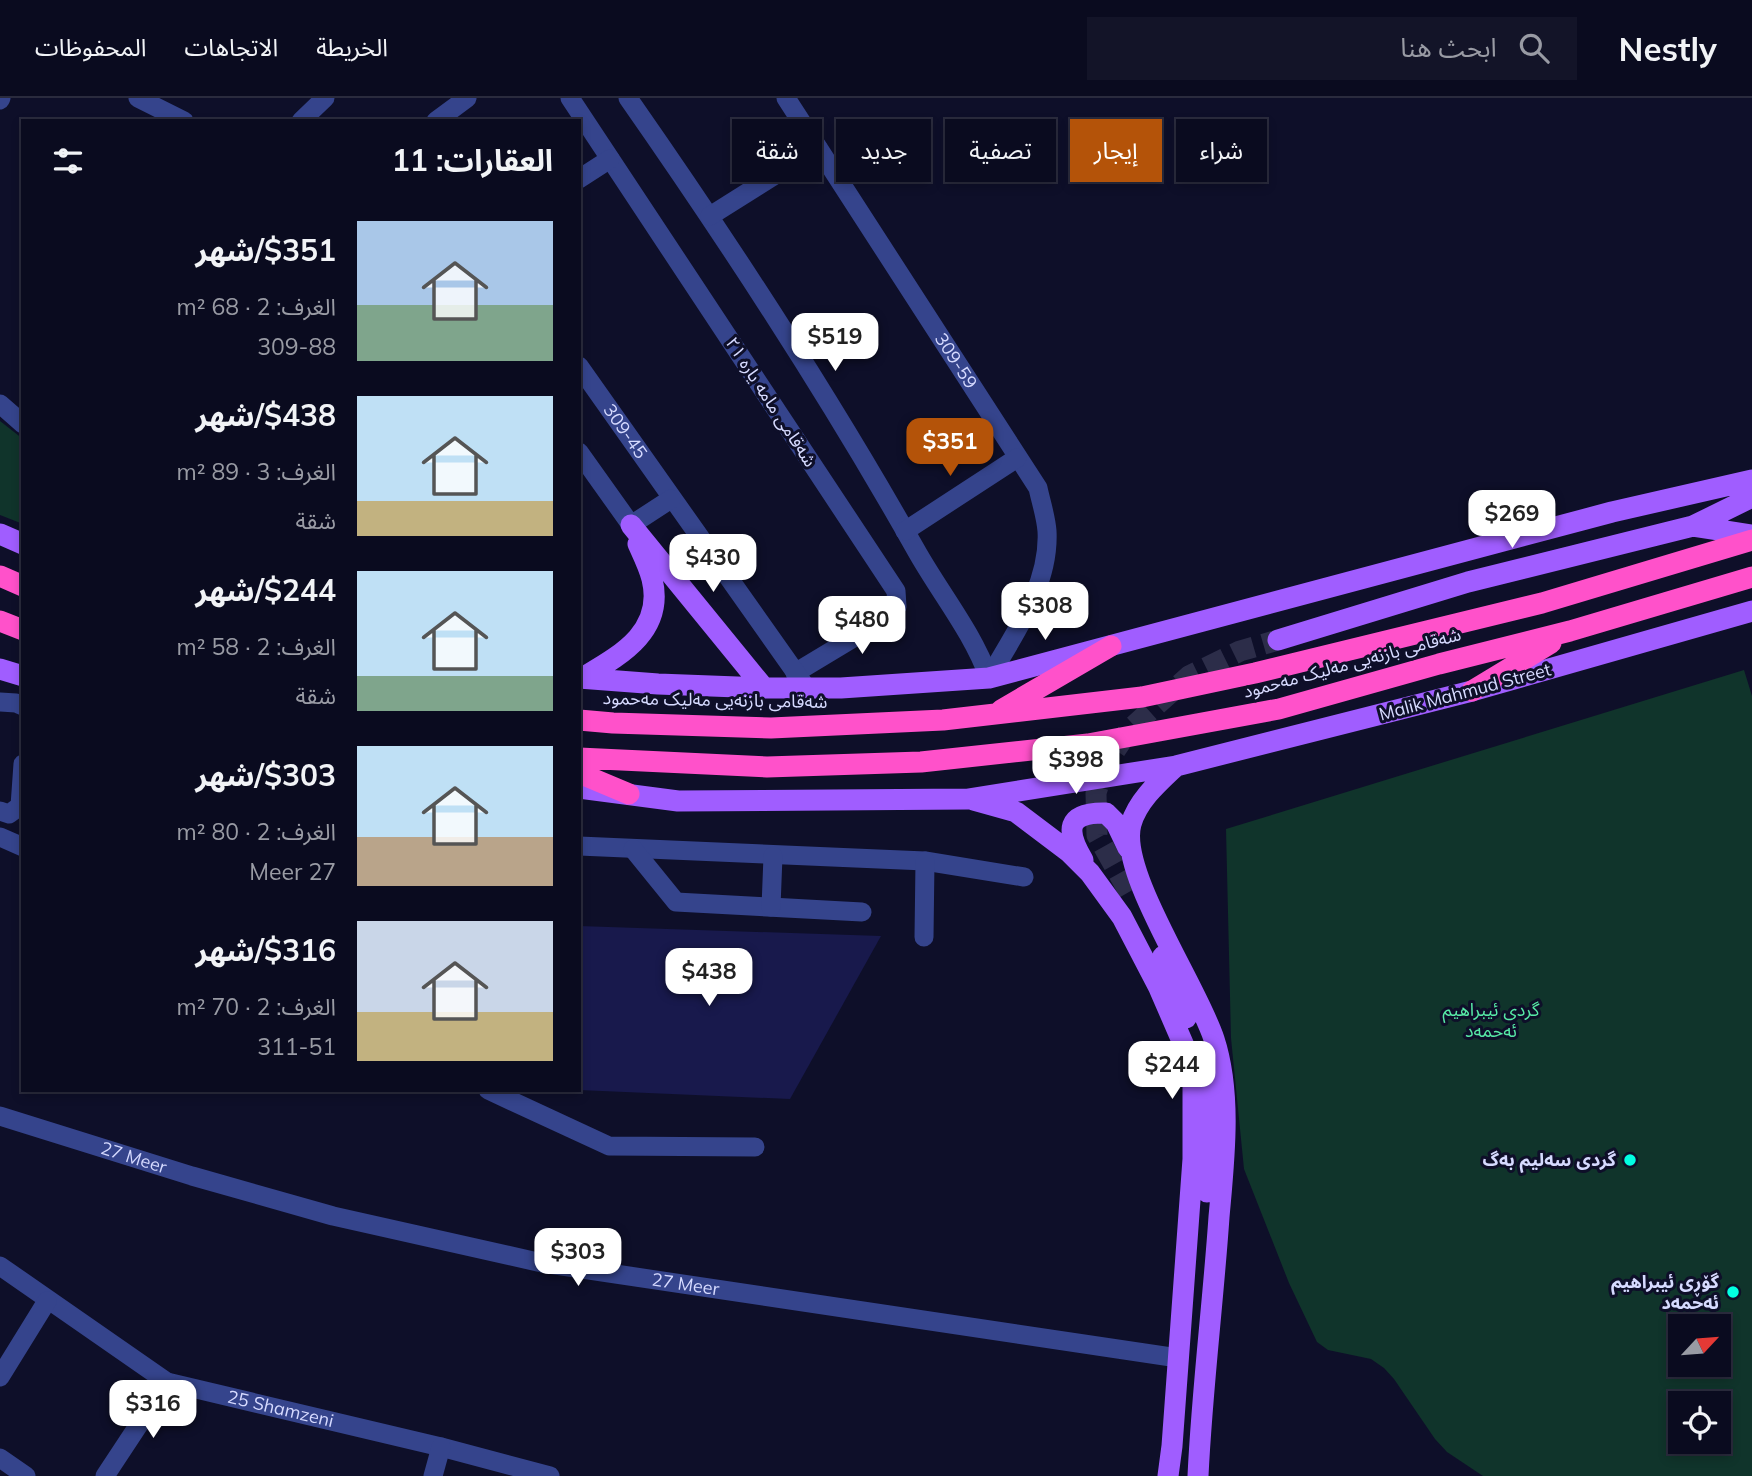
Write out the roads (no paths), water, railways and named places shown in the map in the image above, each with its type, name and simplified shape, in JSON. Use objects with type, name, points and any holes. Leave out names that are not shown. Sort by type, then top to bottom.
[{"type":"highway","name":"شەقامی بازنەیی مەلیک مەحمود","points":[[581,720],[771,728],[943,720],[1142,697],[1255,673],[1542,603],[1752,540]]},
{"type":"highway","points":[[0,576],[21,585]]},
{"type":"highway","name":"شەقامی بازنەیی مەلیک مەحمود","points":[[581,758],[767,767],[921,762],[1088,744],[1279,709],[1570,631],[1752,577]]},
{"type":"highway","points":[[0,621],[21,629]]},
{"type":"highway","points":[[1472,691],[1570,631]]},
{"type":"highway","points":[[995,714],[1111,646]]},
{"type":"highway","points":[[581,774],[629,794]]},
{"type":"main road","points":[[581,678],[764,688],[801,681],[874,686],[989,678],[1612,512],[1752,480]]},
{"type":"main road","points":[[1278,640],[1468,582],[1693,526],[1752,497]]},
{"type":"main road","points":[[631,525],[764,688]]},
{"type":"main road","points":[[581,678],[634,644],[650,616],[653,581],[631,525]]},
{"type":"main road","points":[[1693,526],[1752,535]]},
{"type":"main road","points":[[0,534],[21,543]]},
{"type":"main road","name":"Malik Mahmud Street","points":[[968,799],[1176,766],[1472,691],[1752,611]]},
{"type":"main road","points":[[1716,623],[1752,625]]},
{"type":"main road","points":[[0,668],[21,675]]},
{"type":"main road","points":[[1132,856],[1131,824],[1140,806],[1156,785],[1176,766]]},
{"type":"main road","points":[[581,788],[677,801],[968,799],[1016,812],[1069,852],[1090,873]]},
{"type":"main road","points":[[1170,1476],[1193,1159],[1193,1082],[1185,1048],[1159,988],[1122,917],[1090,873],[1071,837],[1071,828],[1079,818],[1090,813],[1106,813],[1116,823],[1151,906],[1200,1004],[1214,1039],[1224,1078],[1224,1161],[1198,1476]]},
{"type":"main road","points":[[1129,892],[1167,964],[1207,1076],[1209,1171],[1196,1340],[1186,1426],[1170,1476]]},
{"type":"street","points":[[303,119],[325,98]]},
{"type":"street","points":[[439,119],[467,98]]},
{"type":"street","name":"شەقامی مامە یارە ٢١","points":[[570,98],[895,591],[897,607],[888,617],[801,681]]},
{"type":"street","points":[[628,98],[710,216],[836,413],[974,641],[989,678]]},
{"type":"street","name":"309-59","points":[[786,98],[799,119]]},
{"type":"street","points":[[140,99],[180,119]]},
{"type":"street","name":"309-59","points":[[822,154],[1038,488],[1047,532],[1043,563],[1031,604],[989,678]]},
{"type":"street","points":[[581,178],[610,159]]},
{"type":"street","points":[[710,216],[764,182]]},
{"type":"street","name":"309-45","points":[[581,369],[801,681]]},
{"type":"street","points":[[0,404],[21,422]]},
{"type":"street","points":[[581,455],[631,525],[671,499]]},
{"type":"street","points":[[905,531],[1017,458]]},
{"type":"street","points":[[0,702],[21,705]]},
{"type":"street","points":[[0,811],[9,814],[20,806],[21,792]]},
{"type":"street","points":[[0,837],[21,846]]},
{"type":"street","points":[[581,846],[925,861],[1024,877]]},
{"type":"street","points":[[633,849],[676,902],[862,912]]},
{"type":"street","points":[[771,907],[773,856]]},
{"type":"street","points":[[924,937],[925,861]]},
{"type":"street","points":[[492,1092],[609,1146],[755,1147]]},
{"type":"street","name":"27 Meer","points":[[0,1116],[192,1176],[333,1216],[542,1263],[1178,1358]]},
{"type":"street","name":"25 Shamzeni","points":[[0,1266],[167,1382],[441,1447],[550,1476]]},
{"type":"street","points":[[0,1377],[47,1301]]},
{"type":"street","points":[[105,1476],[167,1382]]},
{"type":"street","points":[[433,1476],[441,1447]]},
{"type":"street","points":[[0,1458],[26,1476]]},
{"type":"tunnel","points":[[1129,892],[1097,835],[1096,793],[1104,767],[1129,730],[1189,676],[1240,651],[1278,640]]},
{"type":"place","name":"گردی سەلیم بەگ","points":[[1630,1160]]},
{"type":"place","name":"گۆڕی ئیبراھیم ئەحمەد","points":[[1733,1292]]},
{"type":"park label","name":"گردی ئیبراھیم ئەحمەد","points":[[1491,1020]]}]
